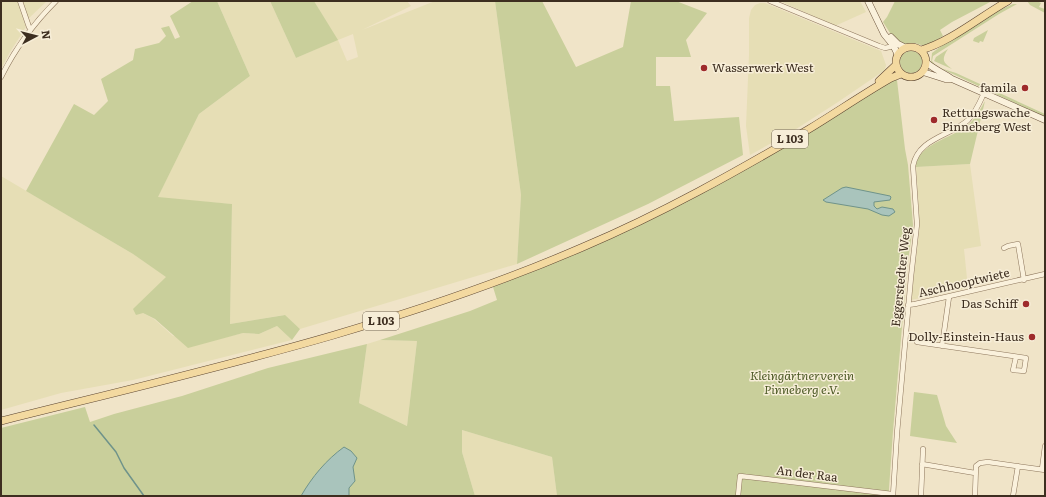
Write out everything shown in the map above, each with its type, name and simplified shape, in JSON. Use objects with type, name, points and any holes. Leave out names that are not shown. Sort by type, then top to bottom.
[{"type":"main road","points":[[868,1],[881,25],[884,34],[894,46],[898,55],[896,65],[901,74],[915,78],[923,72],[927,61],[942,41]]},
{"type":"main road","points":[[921,50],[942,41],[1008,1]]},
{"type":"main road","points":[[881,25],[893,39],[906,48],[916,48],[921,50],[932,68],[947,74],[952,79],[1045,120]]},
{"type":"main road","points":[[898,55],[906,48]]},
{"type":"main road","name":"L 103","points":[[866,93],[896,65]]},
{"type":"main road","points":[[923,72],[946,79],[952,79]]},
{"type":"main road","name":"L 103","points":[[1,421],[190,375],[292,348],[467,292],[525,271],[583,247],[656,213],[728,175],[803,132],[891,78],[901,74]]},
{"type":"street","points":[[20,1],[31,29]]},
{"type":"street","points":[[1,77],[31,29],[56,1]]},
{"type":"street","points":[[770,1],[880,46],[886,48],[894,46]]},
{"type":"street","name":"Eggerstedter Weg","points":[[892,495],[908,305],[917,224],[913,166],[914,160],[920,151],[929,143],[959,127],[968,120],[975,112],[984,93]]},
{"type":"street","name":"Aschhooptwiete","points":[[1004,248],[1018,244],[1024,280]]},
{"type":"street","name":"Aschhooptwiete","points":[[908,305],[1024,280],[1045,274]]},
{"type":"street","points":[[942,346],[948,297]]},
{"type":"street","points":[[917,342],[1016,357]]},
{"type":"street","points":[[975,496],[976,466],[980,462],[1043,470],[1045,446]]},
{"type":"street","points":[[921,496],[923,449]]},
{"type":"street","points":[[922,464],[975,473]]},
{"type":"street","points":[[1013,496],[1018,466]]},
{"type":"street","name":"An der Raa","points":[[738,496],[740,476],[892,495]]},
{"type":"shaded area","points":[[1,1],[18,1],[26,27],[1,69]]},
{"type":"shaded area","points":[[21,1],[47,1],[28,19]]},
{"type":"shaded area","points":[[217,1],[270,1],[296,58],[337,40],[314,1],[407,1],[411,6],[362,30],[435,1],[495,1],[521,195],[517,264],[300,329],[284,315],[230,324],[232,204],[157,198],[199,114],[250,76]],"holes":[[[353,34],[358,57],[347,61],[338,40]]]},
{"type":"shaded area","points":[[780,1],[860,1],[866,12],[835,26]]},
{"type":"shaded area","points":[[765,3],[881,51],[886,65],[885,70],[838,102],[793,131],[750,155],[746,126],[749,18],[751,10],[755,5]]},
{"type":"shaded area","points":[[970,164],[981,246],[964,249],[968,288],[911,300],[919,233],[916,167]]},
{"type":"shaded area","points":[[1,176],[133,254],[167,277],[143,313],[154,319],[173,336],[218,339],[243,333],[259,334],[277,326],[292,340],[133,380],[61,393],[1,410]]},
{"type":"shaded area","points":[[380,340],[417,341],[407,426],[359,403],[367,344]]},
{"type":"shaded area","points":[[462,430],[552,457],[557,496],[475,496],[462,452]]},
{"type":"green space","points":[[193,1],[217,1],[250,76],[199,114],[158,197],[232,204],[230,324],[285,315],[300,329],[292,340],[277,326],[259,334],[243,333],[188,348],[155,319],[143,313],[136,315],[133,309],[166,277],[133,254],[26,191],[74,104],[94,115],[108,101],[101,79],[133,60],[135,49],[159,43],[166,36],[161,28],[169,26],[175,39],[180,37],[170,16]]},
{"type":"green space","points":[[270,1],[314,1],[338,40],[296,58]]},
{"type":"green space","points":[[495,1],[542,1],[576,67],[623,47],[631,1],[676,1],[707,13],[686,40],[691,57],[656,57],[656,86],[670,86],[674,121],[739,117],[743,155],[648,204],[517,264],[521,195]]},
{"type":"green space","points":[[895,1],[992,1],[952,22],[940,30],[943,36],[924,46],[915,43],[903,44],[892,36],[883,22]]},
{"type":"green space","points":[[1027,1],[1040,1],[1039,2],[1041,3],[1039,7],[1045,9],[1045,13],[1030,5]]},
{"type":"green space","points":[[1013,4],[1017,4],[933,56],[932,61],[937,67],[931,63],[932,53],[940,47],[991,14]]},
{"type":"green space","points":[[988,30],[983,42],[980,41],[979,43],[973,41],[974,38]]},
{"type":"green space","points":[[948,49],[944,56],[944,60],[952,69],[934,61],[936,57]]},
{"type":"green space","points":[[911,51],[919,54],[922,62],[919,70],[911,73],[903,70],[900,62],[903,54]]},
{"type":"green space","points":[[940,68],[956,73],[1045,114],[1045,117]]},
{"type":"green space","name":"Kleingärtnerverein Pinneberg e.V.","points":[[897,80],[908,165],[913,225],[907,269],[889,496],[557,496],[552,457],[462,430],[462,452],[475,496],[1,496],[1,428],[85,407],[90,422],[182,396],[268,368],[367,344],[359,403],[407,426],[417,341],[380,340],[470,311],[497,300],[493,287],[583,251],[620,233],[890,81]]},
{"type":"green space","points":[[985,101],[970,164],[916,167],[917,160],[921,153],[935,143],[967,126],[975,117]]},
{"type":"green space","points":[[914,392],[937,395],[946,426],[957,443],[910,436]]},
{"type":"water","points":[[846,187],[890,196],[890,200],[874,202],[874,206],[877,209],[882,207],[893,209],[895,212],[889,216],[882,215],[868,209],[826,202],[823,200]]},
{"type":"water","points":[[344,447],[351,451],[357,458],[353,467],[355,481],[349,488],[349,496],[301,496],[320,469],[331,457]]},
{"type":"waterway","points":[[94,425],[116,452],[124,468],[144,496]]},
{"type":"place","name":"Wasserwerk West","points":[[704,68]]},
{"type":"place","name":"famila","points":[[1025,88]]},
{"type":"place","name":"Rettungswache Pinneberg West","points":[[934,120]]},
{"type":"place","name":"Das Schiff","points":[[1026,304]]},
{"type":"place","name":"Dolly-Einstein-Haus","points":[[1032,337]]}]
